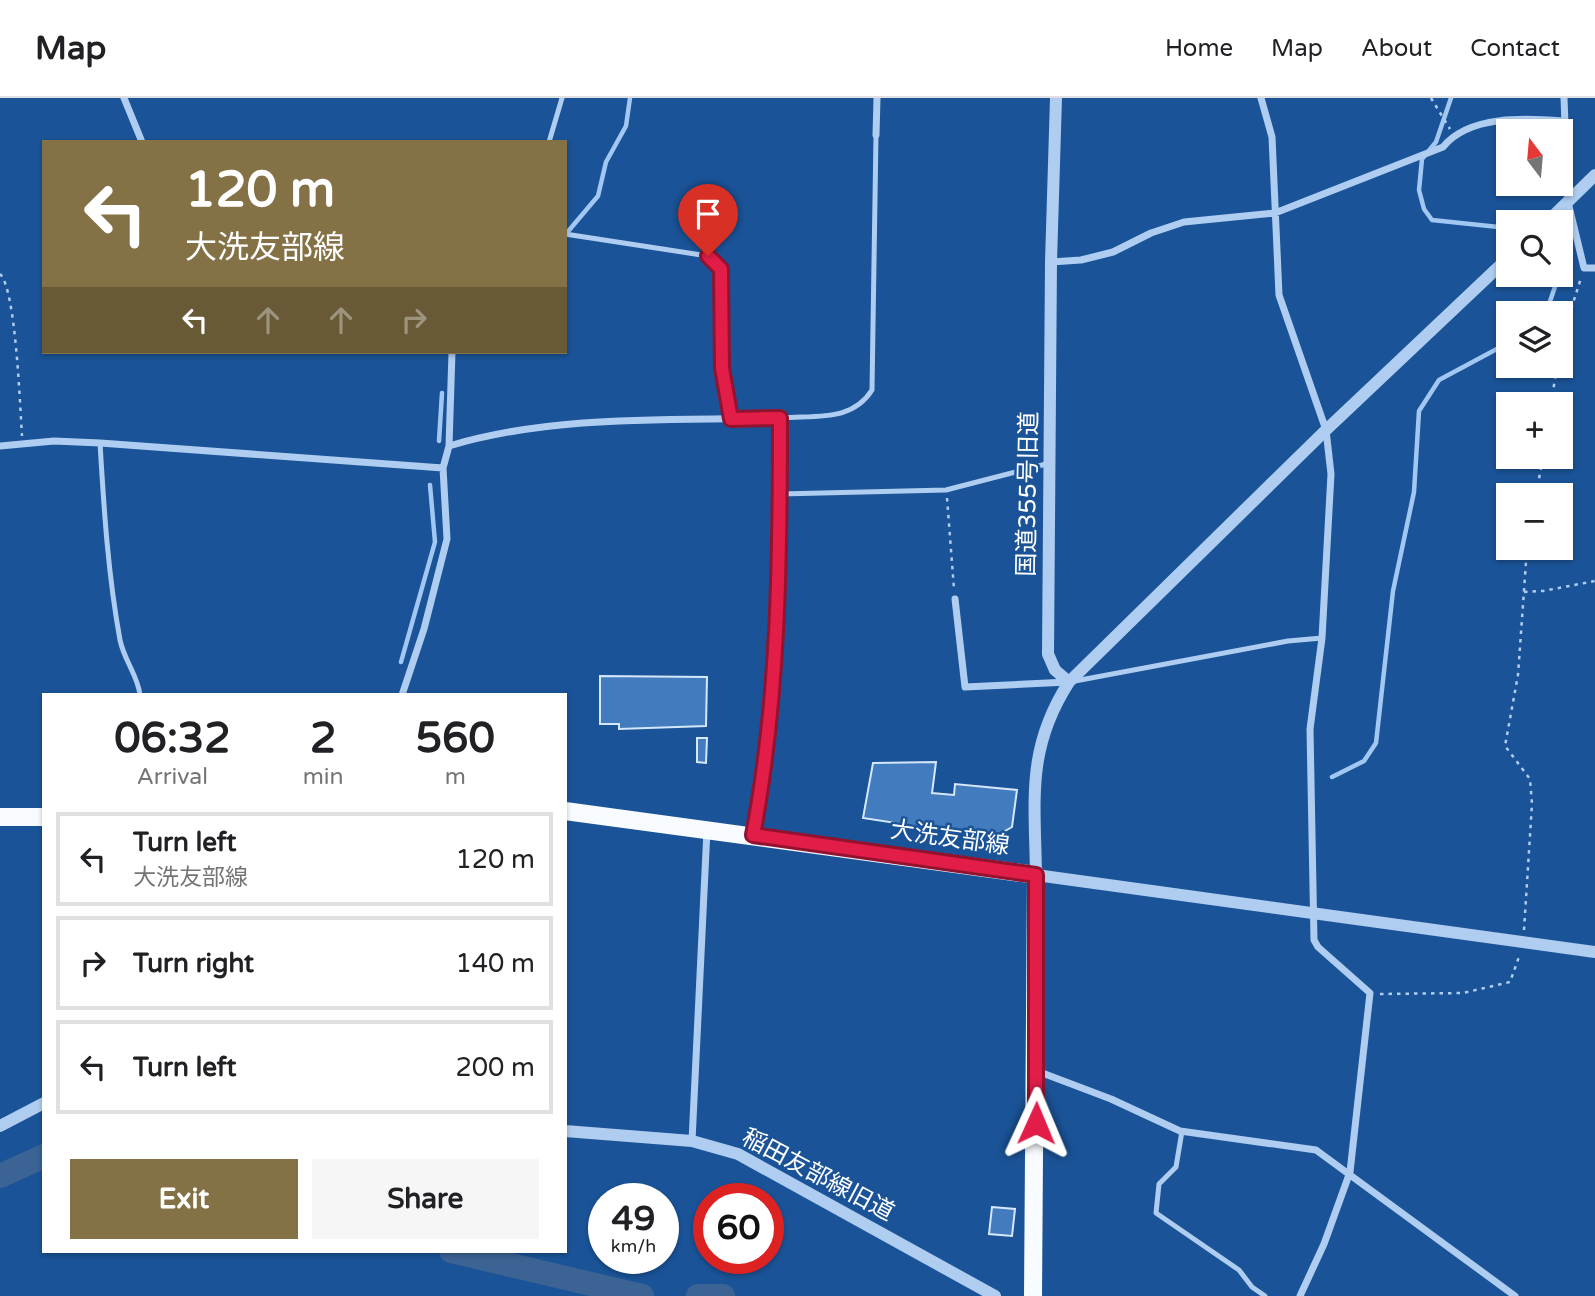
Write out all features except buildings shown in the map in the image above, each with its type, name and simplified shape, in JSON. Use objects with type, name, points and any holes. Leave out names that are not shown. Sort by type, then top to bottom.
[{"type":"main road","name":"大洗友部線","points":[[567,811],[1036,875],[1037,1071],[1033,1296]]},
{"type":"main road","points":[[0,817],[42,817]]},
{"type":"street","points":[[124,98],[141,140]]},
{"type":"street","points":[[876,135],[877,98]]},
{"type":"street","name":"国道355号旧道","points":[[1056,98],[1051,262],[1048,654],[1055,670],[1069,682]]},
{"type":"street","points":[[1261,98],[1272,137],[1279,295],[1326,430],[1331,474],[1322,638],[1310,729],[1314,940],[1318,947],[1370,993],[1350,1172],[1324,1244],[1300,1296]]},
{"type":"street","points":[[1563,119],[1564,98]]},
{"type":"street","points":[[1051,262],[1081,260],[1113,251],[1151,233],[1184,222],[1275,213],[1443,147],[1453,135],[1469,127],[1496,123]]},
{"type":"street","points":[[1559,210],[1595,175]]},
{"type":"street","points":[[1568,196],[1578,253],[1584,268],[1595,268]]},
{"type":"street","points":[[1496,269],[1326,430],[1069,682],[1048,720],[1038,750],[1036,875],[1595,952]]},
{"type":"street","points":[[403,693],[424,629],[447,539],[443,468],[449,446],[453,354]]},
{"type":"street","points":[[449,446],[499,431],[593,422],[780,418],[780,494],[771,721],[753,835]]},
{"type":"street","points":[[0,446],[23,443],[100,443],[443,468]]},
{"type":"street","points":[[955,600],[965,687],[1069,682]]},
{"type":"street","points":[[692,1141],[707,830]]},
{"type":"street","points":[[1037,1071],[1111,1099],[1182,1131],[1316,1150],[1350,1172],[1515,1296]]},
{"type":"street","points":[[0,1126],[42,1104]]},
{"type":"street","name":"稲田友部線旧道","points":[[567,1131],[692,1141],[738,1154],[996,1296]]},
{"type":"lane","points":[[550,140],[562,98]]},
{"type":"lane","points":[[780,418],[848,413],[863,405],[873,390],[876,135]]},
{"type":"lane","points":[[567,234],[708,256],[721,269],[722,368],[731,419]]},
{"type":"lane","points":[[100,443],[108,573],[124,659],[139,686],[140,693]]},
{"type":"lane","points":[[780,494],[946,490],[1050,463]]},
{"type":"lane","points":[[1069,682],[1288,641],[1322,638]]},
{"type":"lane","points":[[1182,1131],[1177,1167],[1159,1184],[1156,1213],[1239,1270],[1252,1287],[1265,1296]]},
{"type":"path","points":[[1431,98],[1453,135]]},
{"type":"path","points":[[1573,303],[1584,268]]},
{"type":"path","points":[[0,274],[4,278],[11,308],[23,443]]},
{"type":"path","points":[[946,490],[955,600]]},
{"type":"path","points":[[1370,993],[1463,993],[1510,982],[1517,967],[1523,942],[1532,804],[1530,779],[1505,746],[1518,675],[1526,560]]},
{"type":"path","points":[[1524,592],[1595,581]]},
{"type":"waterway","points":[[567,233],[598,196],[606,162],[626,126],[630,98]]},
{"type":"waterway","points":[[1451,98],[1436,142],[1422,159],[1419,190],[1424,209],[1432,220],[1496,227]]},
{"type":"waterway","points":[[1550,301],[1555,287]]},
{"type":"waterway","points":[[1332,777],[1364,761],[1376,743],[1393,591],[1414,492],[1419,411],[1439,380],[1496,349]]},
{"type":"waterway","points":[[439,441],[442,393]]},
{"type":"waterway","points":[[401,662],[435,542],[430,485]]},
{"type":"waterway","points":[[0,1176],[42,1157]]},
{"type":"waterway","points":[[459,1253],[642,1296]]},
{"type":"waterway","points":[[698,1296],[723,1296]]},
{"type":"route","points":[[708,256],[721,269],[722,368],[731,419],[780,418],[775,676],[764,779],[753,835],[1036,875],[1036,1123]]}]
